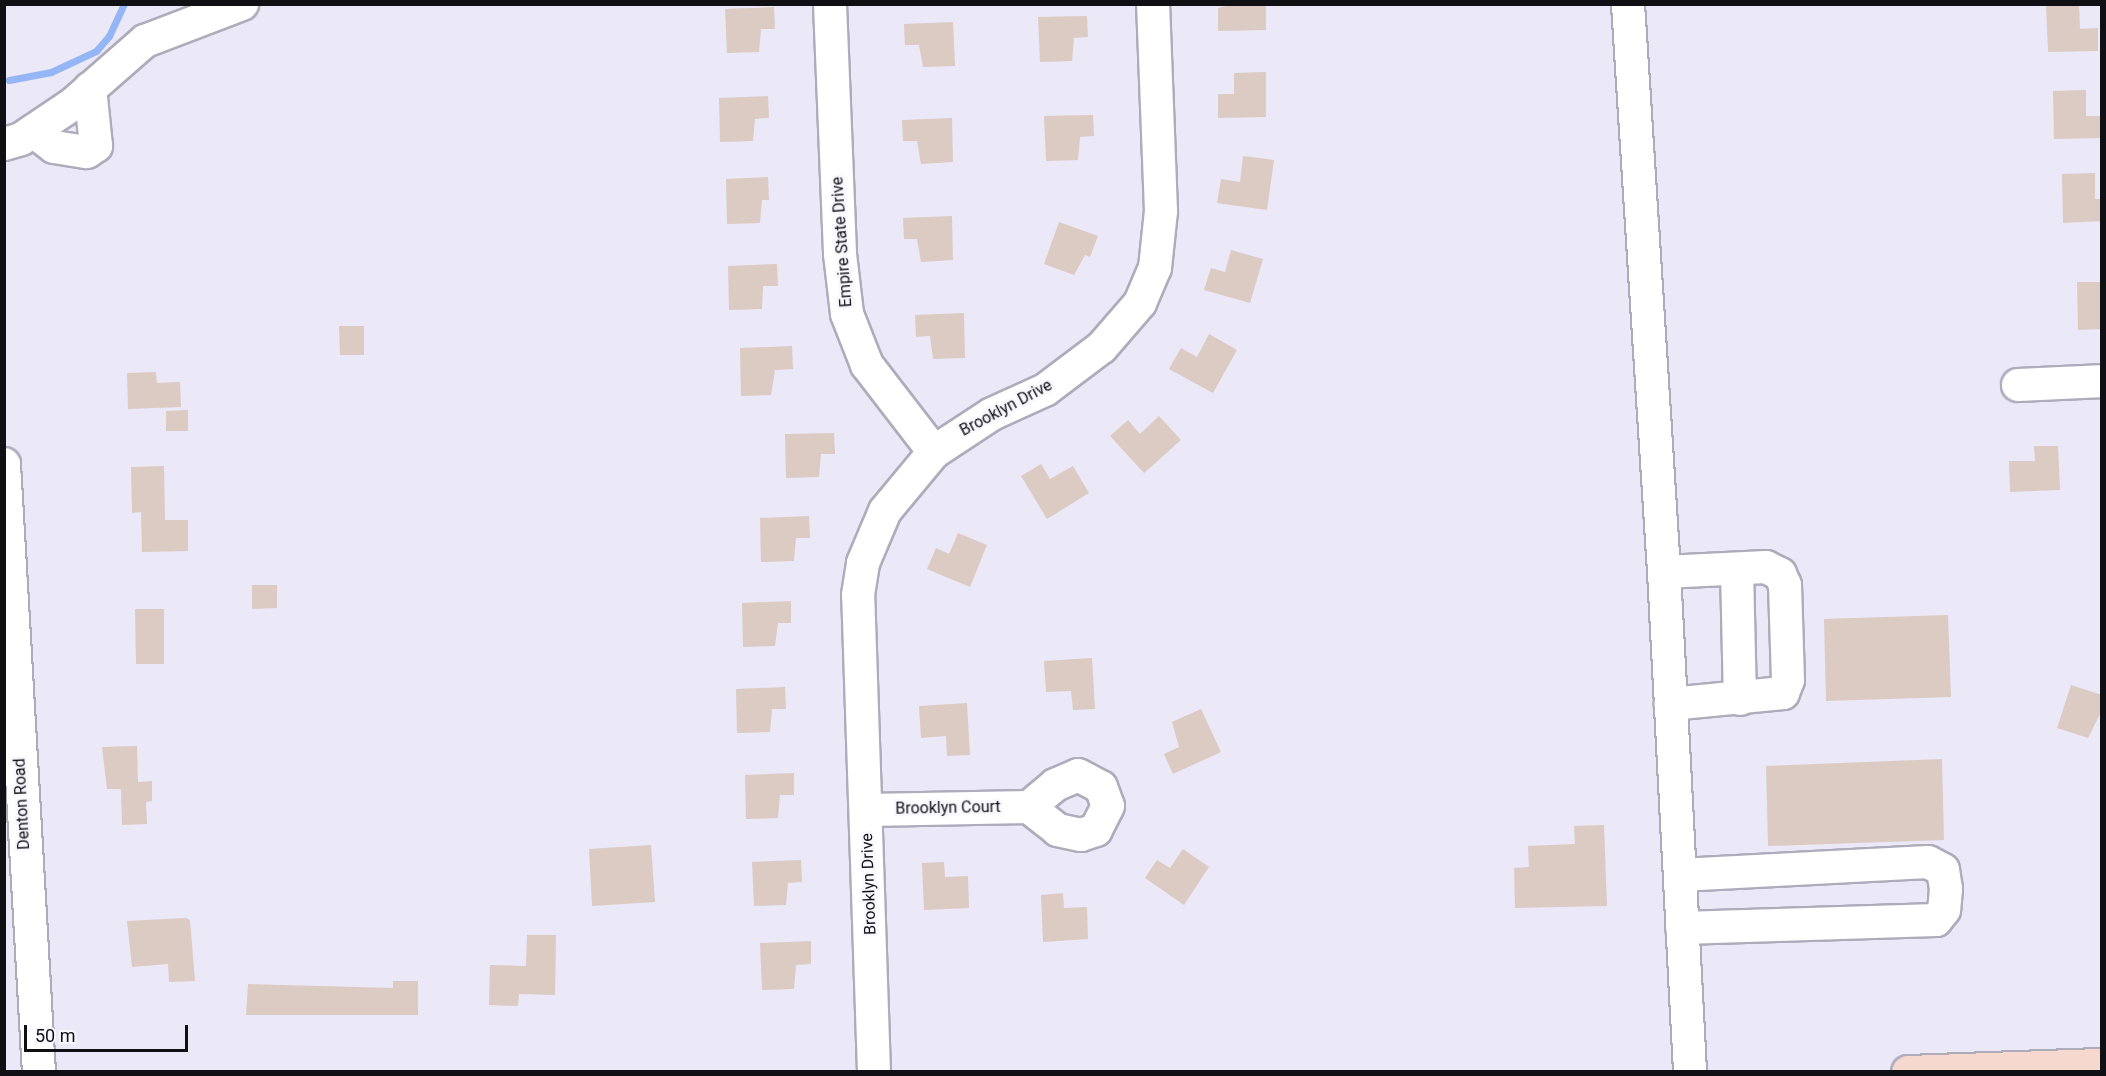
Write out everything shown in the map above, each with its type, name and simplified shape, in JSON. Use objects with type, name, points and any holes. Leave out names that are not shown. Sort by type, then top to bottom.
[{"type":"main road","points":[[1908,1071],[2087,1067]]},
{"type":"street","points":[[4,144],[33,131],[90,88],[145,41],[242,4]]},
{"type":"street","name":"Empire State Drive","points":[[830,4],[840,254],[847,314],[867,365],[934,452]]},
{"type":"street","name":"Brooklyn Drive","points":[[874,1071],[858,595],[862,563],[885,511],[934,452],[992,414],[1045,390],[1102,347],[1140,303],[1155,268],[1161,211],[1153,4]]},
{"type":"street","points":[[1628,4],[1664,572],[1690,1071]]},
{"type":"street","points":[[33,131],[54,147],[87,152],[96,146],[90,88]]},
{"type":"street","points":[[2018,385],[2102,381]]},
{"type":"street","name":"Denton Road","points":[[4,464],[39,1071]]},
{"type":"street","points":[[1664,572],[1766,567],[1780,574],[1785,585],[1788,680],[1783,693],[1671,704]]},
{"type":"street","points":[[1737,569],[1740,699]]},
{"type":"street","name":"Brooklyn Court","points":[[867,810],[1029,807]]},
{"type":"street","points":[[1680,875],[1928,862],[1943,870],[1946,889],[1944,910],[1936,920],[1682,928]]},
{"type":"building","points":[[1234,4],[1266,4],[1266,30],[1218,31],[1218,8]]},
{"type":"building","points":[[2046,4],[2079,4],[2080,29],[2098,28],[2098,51],[2048,52]]},
{"type":"building","points":[[774,7],[775,29],[761,29],[759,52],[727,53],[725,9]]},
{"type":"building","points":[[1087,16],[1088,37],[1074,38],[1072,61],[1040,62],[1038,17]]},
{"type":"building","points":[[953,22],[955,66],[923,67],[919,45],[905,45],[904,24]]},
{"type":"building","points":[[1266,72],[1266,117],[1218,118],[1218,94],[1234,94],[1234,73]]},
{"type":"building","points":[[2086,90],[2086,116],[2102,116],[2102,138],[2054,139],[2053,91]]},
{"type":"building","points":[[768,96],[769,118],[755,119],[753,141],[720,142],[719,98]]},
{"type":"building","points":[[1093,115],[1094,136],[1080,137],[1078,160],[1046,161],[1044,116]]},
{"type":"building","points":[[952,118],[953,162],[921,164],[917,141],[903,141],[902,120]]},
{"type":"building","points":[[1243,156],[1274,160],[1267,210],[1217,203],[1221,179],[1240,182]]},
{"type":"building","points":[[2095,173],[2095,199],[2102,199],[2102,221],[2063,223],[2062,174]]},
{"type":"building","points":[[768,177],[769,200],[762,200],[760,223],[727,224],[726,179]]},
{"type":"building","points":[[952,216],[953,260],[921,262],[917,239],[904,239],[903,218]]},
{"type":"building","points":[[1059,222],[1098,236],[1090,257],[1085,255],[1074,275],[1044,264]]},
{"type":"building","points":[[1231,250],[1263,259],[1250,303],[1204,290],[1211,268],[1225,272]]},
{"type":"building","points":[[777,264],[778,286],[763,286],[762,309],[729,310],[728,266]]},
{"type":"building","points":[[2077,282],[2102,282],[2102,329],[2078,330]]},
{"type":"building","points":[[964,313],[965,358],[933,359],[930,336],[916,337],[915,315]]},
{"type":"building","points":[[339,326],[364,326],[364,355],[340,355]]},
{"type":"building","points":[[1209,334],[1237,350],[1213,393],[1169,369],[1181,348],[1197,357]]},
{"type":"building","points":[[792,346],[793,369],[775,370],[771,395],[741,396],[740,348]]},
{"type":"building","points":[[156,372],[157,383],[180,382],[181,407],[128,409],[127,373]]},
{"type":"building","points":[[188,410],[188,431],[166,431],[166,411]]},
{"type":"building","points":[[1159,416],[1181,440],[1144,473],[1110,436],[1128,420],[1140,434]]},
{"type":"building","points":[[834,433],[835,454],[821,454],[819,477],[786,478],[785,434]]},
{"type":"building","points":[[2034,446],[2058,446],[2060,490],[2010,492],[2009,461],[2035,461]]},
{"type":"building","points":[[1041,464],[1050,479],[1073,466],[1089,493],[1047,519],[1021,476]]},
{"type":"building","points":[[164,466],[165,520],[188,520],[188,551],[142,552],[141,512],[132,513],[131,467]]},
{"type":"building","points":[[809,516],[810,538],[796,538],[794,561],[761,562],[760,518]]},
{"type":"building","points":[[958,533],[987,545],[970,587],[927,569],[936,548],[949,554]]},
{"type":"building","points":[[252,585],[277,585],[277,608],[252,609]]},
{"type":"building","points":[[791,601],[791,623],[778,623],[775,646],[743,647],[742,603]]},
{"type":"building","points":[[135,609],[164,609],[164,664],[136,664]]},
{"type":"building","points":[[1948,615],[1951,697],[1826,701],[1824,619]]},
{"type":"building","points":[[1092,658],[1095,709],[1073,710],[1071,691],[1046,692],[1044,661]]},
{"type":"building","points":[[2071,685],[2102,695],[2102,710],[2088,738],[2057,728]]},
{"type":"building","points":[[785,687],[786,709],[772,709],[770,732],[737,733],[736,689]]},
{"type":"building","points":[[967,703],[970,755],[947,756],[946,736],[921,738],[919,706]]},
{"type":"building","points":[[1201,709],[1221,752],[1173,774],[1164,754],[1179,747],[1172,722]]},
{"type":"building","points":[[137,746],[138,782],[152,781],[152,801],[146,802],[147,824],[122,825],[121,789],[107,789],[102,747]]},
{"type":"building","points":[[1942,759],[1944,840],[1768,846],[1766,766]]},
{"type":"building","points":[[794,773],[794,795],[780,795],[778,818],[746,819],[745,775]]},
{"type":"building","points":[[1604,825],[1607,906],[1515,908],[1514,868],[1529,867],[1528,846],[1575,844],[1574,826]]},
{"type":"building","points":[[651,845],[655,902],[592,906],[589,849]]},
{"type":"building","points":[[1183,849],[1209,867],[1184,905],[1145,878],[1157,860],[1170,868]]},
{"type":"building","points":[[801,860],[802,882],[788,883],[786,905],[754,906],[752,862]]},
{"type":"building","points":[[944,862],[945,877],[968,876],[969,908],[924,910],[922,863]]},
{"type":"building","points":[[1063,893],[1064,908],[1087,907],[1088,939],[1043,942],[1041,895]]},
{"type":"building","points":[[186,918],[190,920],[195,981],[169,982],[168,964],[132,967],[127,921]]},
{"type":"building","points":[[527,935],[556,935],[555,995],[519,994],[518,1006],[489,1005],[490,965],[526,966]]},
{"type":"building","points":[[811,941],[811,964],[796,965],[794,989],[762,990],[760,943]]},
{"type":"building","points":[[393,981],[418,981],[418,1015],[246,1015],[248,984],[393,988]]},
{"type":"waterway","points":[[9,80],[51,72],[96,51],[109,36],[124,4]]}]
